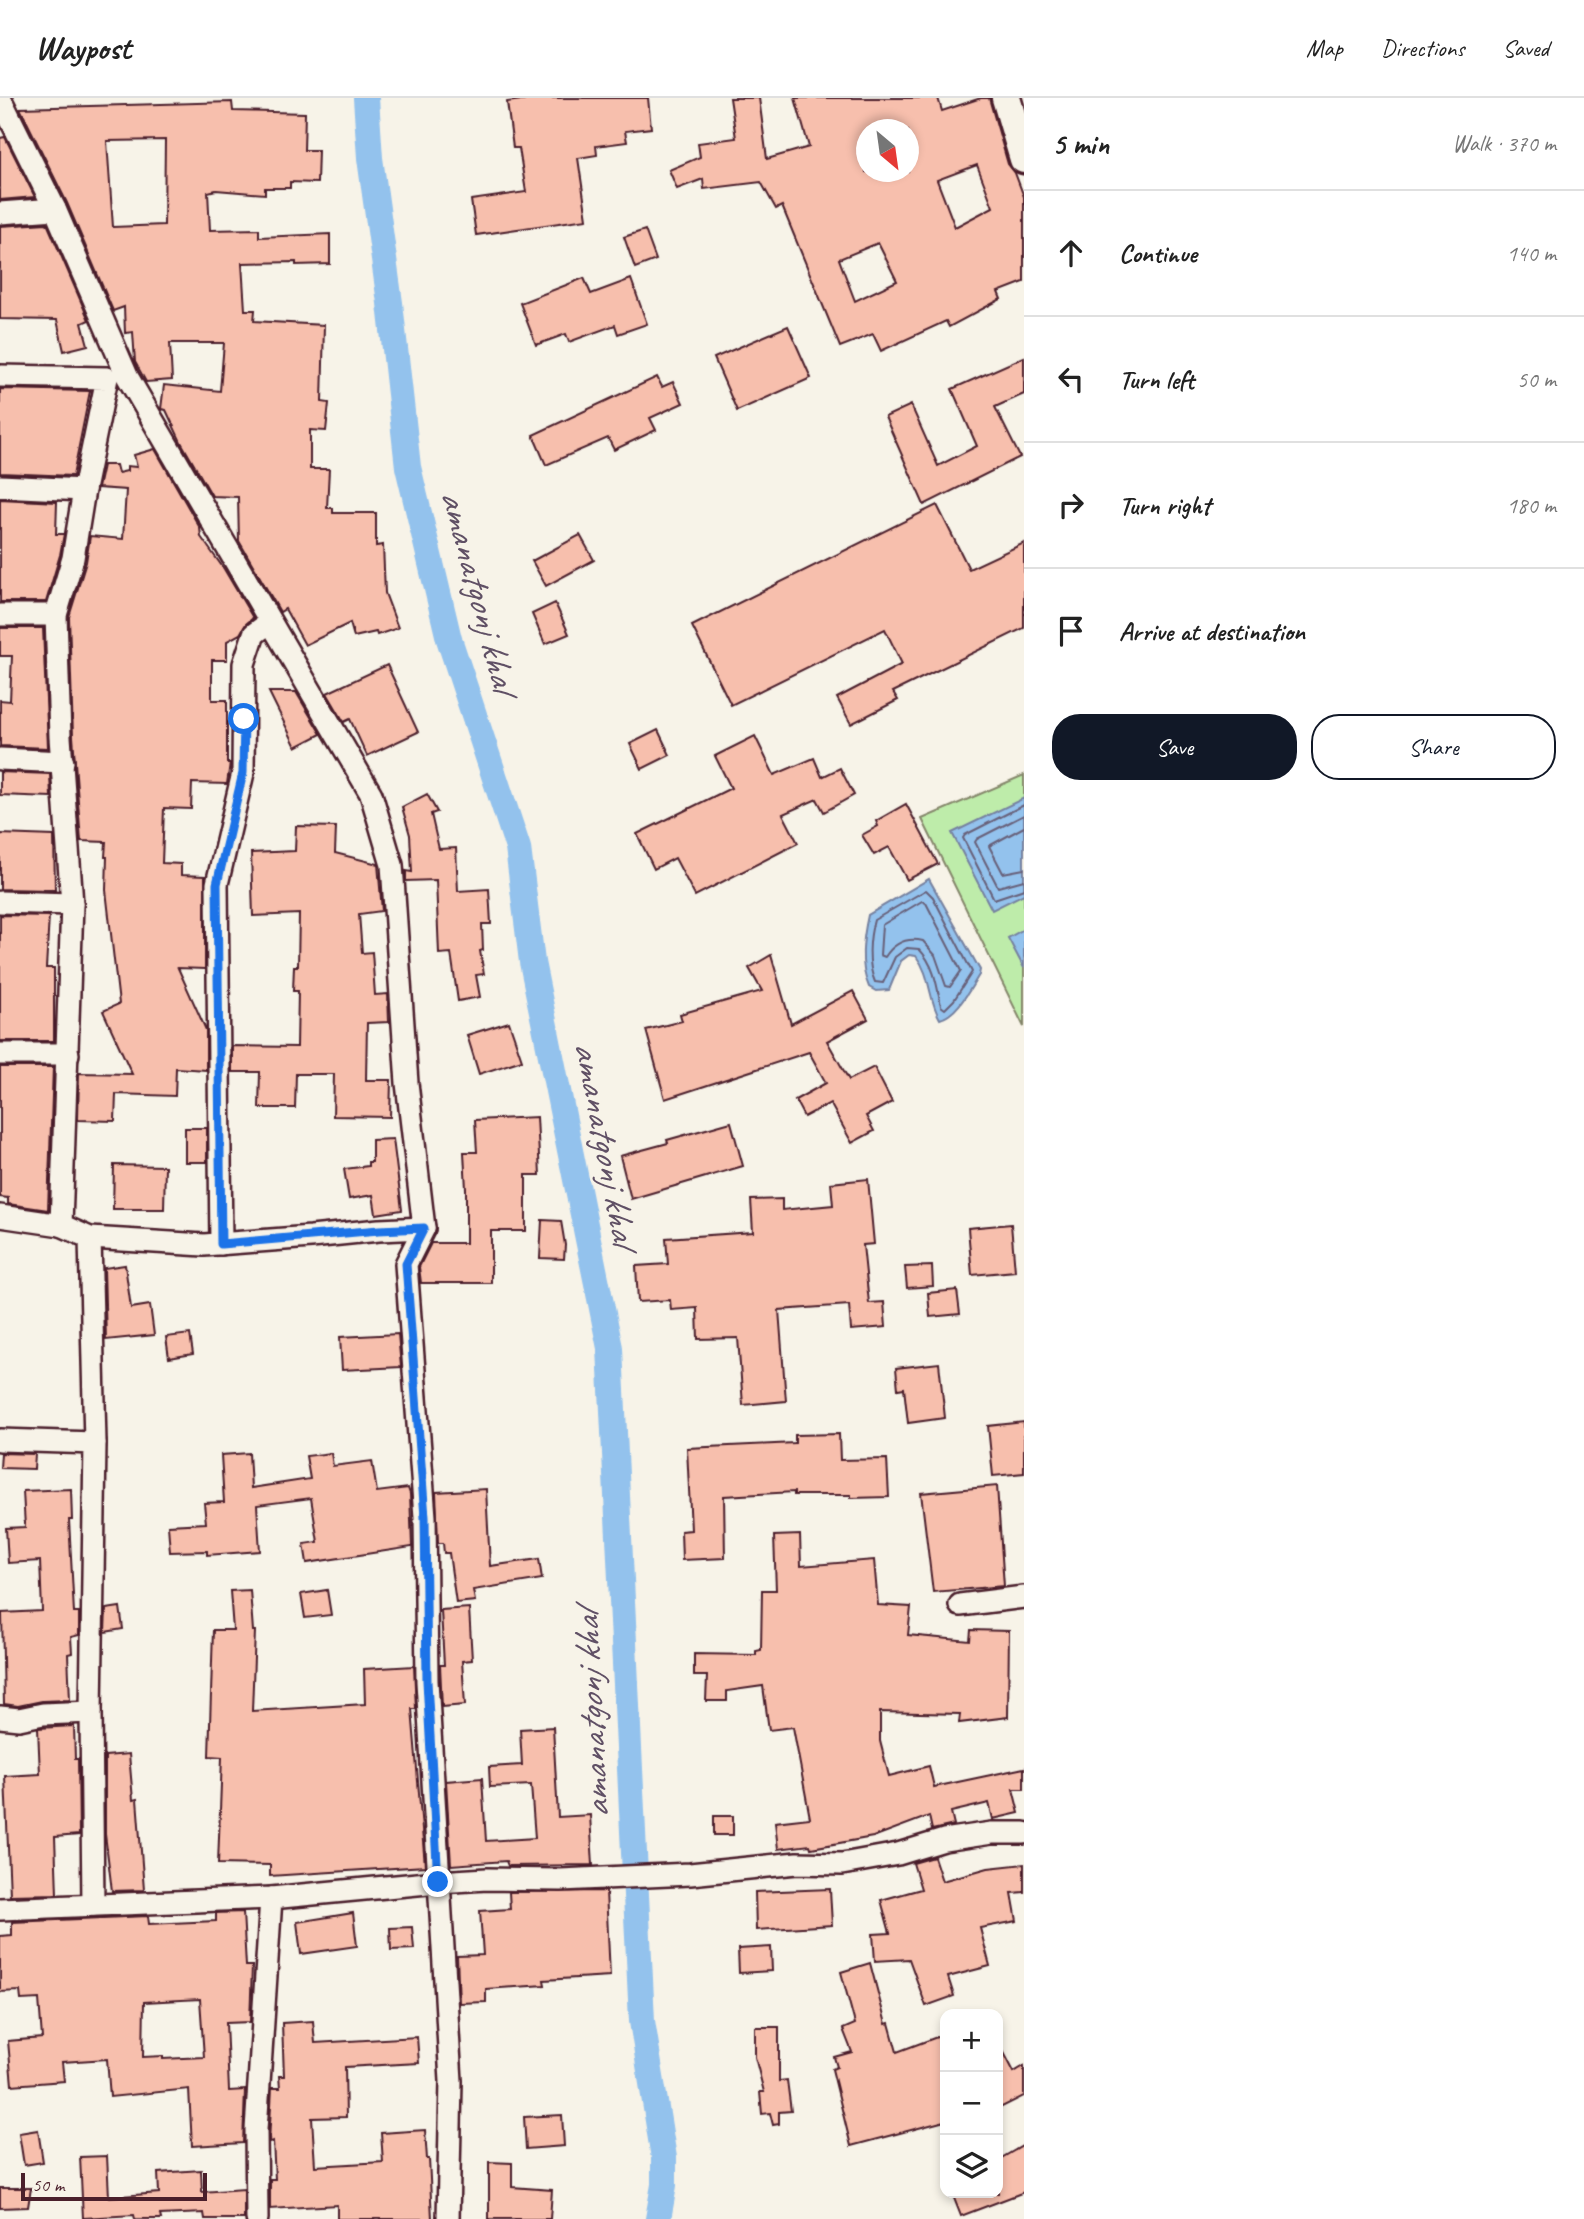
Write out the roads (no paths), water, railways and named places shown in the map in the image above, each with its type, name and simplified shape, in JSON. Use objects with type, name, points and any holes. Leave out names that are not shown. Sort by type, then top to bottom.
[{"type":"main road","points":[[1006,98],[1024,159]]},
{"type":"street","points":[[0,98],[8,130],[55,209],[117,377],[270,622],[371,794],[392,865],[407,1083],[424,1228],[406,1264],[425,1517],[427,1681],[451,2081],[448,2219]]},
{"type":"street","points":[[0,213],[55,209]]},
{"type":"street","points":[[0,376],[117,377]]},
{"type":"street","points":[[61,1225],[72,904],[60,737],[55,615],[74,558],[84,489],[117,377]]},
{"type":"street","points":[[0,486],[84,489]]},
{"type":"street","points":[[0,615],[55,615]]},
{"type":"street","points":[[221,1244],[217,884],[243,773],[244,664],[254,634],[270,622]]},
{"type":"street","points":[[0,759],[63,762]]},
{"type":"street","points":[[0,902],[72,904]]},
{"type":"street","points":[[0,1054],[68,1054]]},
{"type":"street","points":[[0,1216],[61,1225],[90,1238],[204,1245],[424,1228]]},
{"type":"street","points":[[90,1238],[95,1443],[91,1712],[93,1905]]},
{"type":"street","points":[[0,1440],[95,1443]]},
{"type":"street","points":[[960,1605],[1024,1597]]},
{"type":"street","points":[[0,1717],[19,1719],[43,1714],[91,1712]]},
{"type":"street","points":[[0,1909],[271,1898],[487,1879],[561,1880],[690,1874],[797,1863],[842,1864],[898,1854],[944,1840],[992,1833],[1024,1833]]},
{"type":"street","points":[[257,2219],[256,2130],[271,1898]]},
{"type":"water","points":[[1024,798],[1024,894],[992,910],[952,833]]},
{"type":"water","points":[[929,879],[980,970],[957,1007],[940,1019],[921,963],[916,956],[909,955],[901,961],[889,990],[876,991],[869,987],[863,961],[868,915]]},
{"type":"water","points":[[1024,929],[1024,968],[1008,938]]},
{"type":"waterway","name":"amanatgonj khal","points":[[366,98],[370,158],[390,303],[408,467],[449,639],[518,848],[532,962],[610,1348],[642,2021],[664,2158],[664,2185],[658,2219]]}]
